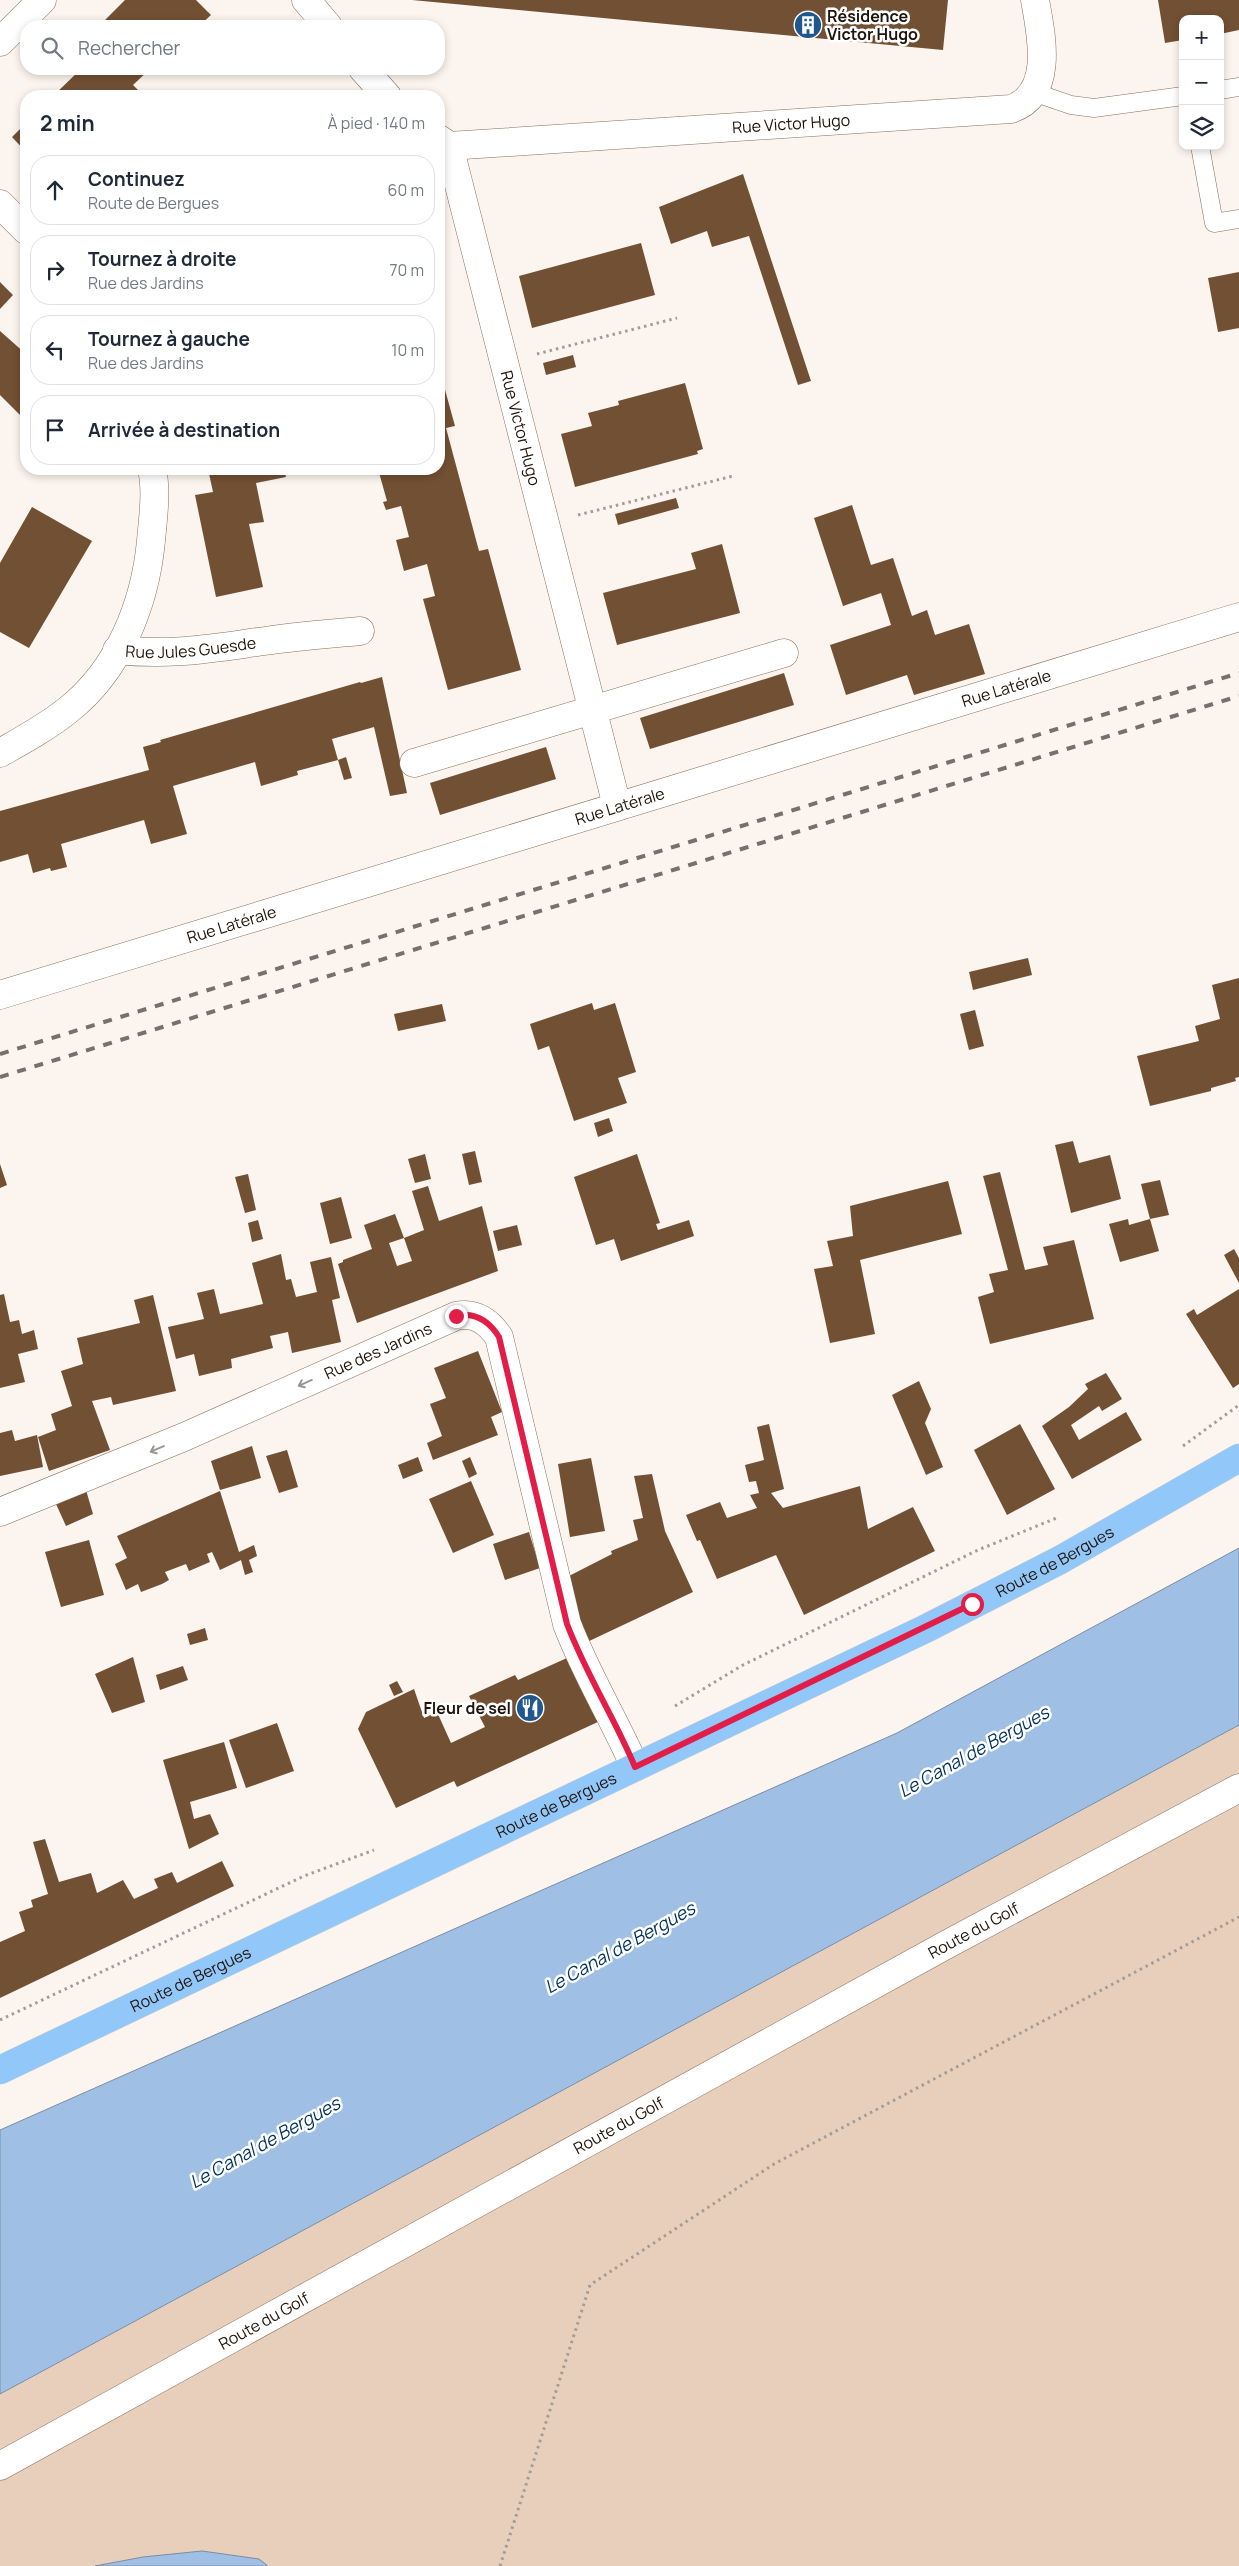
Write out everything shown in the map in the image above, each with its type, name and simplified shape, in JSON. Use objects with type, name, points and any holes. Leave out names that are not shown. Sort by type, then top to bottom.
[{"type":"main road","name":"Route de Bergues","points":[[0,2070],[925,1628],[1060,1560],[1239,1458]]},
{"type":"street","points":[[22,20],[42,0]]},
{"type":"street","points":[[306,0],[323,20]]},
{"type":"street","points":[[1033,92],[1038,80],[1043,57],[1035,0]]},
{"type":"street","points":[[0,42],[20,22]]},
{"type":"street","points":[[368,75],[382,90]]},
{"type":"street","name":"Rue Victor Hugo","points":[[445,143],[1002,111],[1020,106],[1033,92]]},
{"type":"street","name":"Rue Victor Hugo","points":[[445,147],[504,362],[617,806]]},
{"type":"street","points":[[0,204],[20,224]]},
{"type":"street","points":[[118,650],[138,606],[145,577],[154,501],[152,475]]},
{"type":"street","name":"Rue Latérale","points":[[0,995],[1239,617]]},
{"type":"street","name":"Rue Jules Guesde","points":[[0,753],[68,710],[86,694],[118,650],[171,653],[360,631]]},
{"type":"street","points":[[414,763],[784,653]]},
{"type":"street","name":"Rue des Jardins","points":[[0,1512],[184,1437],[456,1316],[472,1315],[491,1326],[501,1342],[556,1582],[575,1646],[622,1737],[635,1767]]},
{"type":"street","name":"Route du Golf","points":[[0,2466],[944,1946],[1239,1788]]},
{"type":"lane","points":[[1224,89],[1239,87]]},
{"type":"lane","points":[[1033,92],[1071,105],[1094,108],[1179,97]]},
{"type":"lane","points":[[1201,150],[1214,223],[1239,219]]},
{"type":"path","points":[[504,362],[677,318]]},
{"type":"path","points":[[545,524],[733,476]]},
{"type":"path","points":[[500,2566],[590,2285],[774,2164],[1239,1917]]},
{"type":"shaded area","points":[[1239,1725],[1239,2566],[0,2566],[0,2394]]},
{"type":"water","name":"Le Canal de Bergues","points":[[1239,1548],[1239,1725],[0,2394],[0,2130],[897,1733]]},
{"type":"water","points":[[202,2551],[259,2559],[268,2566],[95,2566],[143,2557]]},
{"type":"building","points":[[125,0],[196,0],[211,15],[206,20],[105,20]]},
{"type":"building","name":"Résidence Victor Hugo","points":[[412,0],[948,0],[943,50]]},
{"type":"building","points":[[1158,0],[1239,0],[1239,30],[1224,33],[1224,15],[1179,15],[1179,41],[1165,43]]},
{"type":"building","points":[[75,75],[144,75],[133,85],[138,90],[59,90]]},
{"type":"building","points":[[20,129],[20,146],[12,137]]},
{"type":"building","points":[[743,174],[811,381],[798,385],[749,236],[712,247],[707,231],[671,244],[659,207]]},
{"type":"building","points":[[641,243],[655,295],[532,328],[519,276]]},
{"type":"building","points":[[1239,272],[1239,328],[1218,332],[1208,278]]},
{"type":"building","points":[[0,282],[13,295],[0,309]]},
{"type":"building","points":[[0,331],[20,349],[20,415],[0,395]]},
{"type":"building","points":[[573,355],[576,367],[546,375],[543,363]]},
{"type":"building","points":[[685,383],[703,449],[697,451],[698,454],[575,487],[561,434],[592,426],[588,413],[619,405],[618,401]]},
{"type":"building","points":[[445,390],[455,426],[446,428],[479,551],[488,549],[521,670],[448,690],[423,599],[435,596],[427,564],[404,571],[396,540],[409,537],[401,506],[386,510],[383,502],[387,501],[380,475],[445,475]]},
{"type":"building","points":[[209,475],[286,475],[286,477],[256,483],[264,522],[249,524],[263,587],[216,597],[195,495],[213,492]]},
{"type":"building","points":[[676,498],[679,508],[618,525],[615,514]]},
{"type":"building","points":[[852,505],[871,565],[893,558],[912,616],[927,610],[935,635],[969,624],[985,674],[914,695],[907,675],[846,695],[830,645],[891,625],[881,593],[843,606],[814,518]]},
{"type":"building","points":[[32,507],[92,541],[29,648],[0,632],[0,563]]},
{"type":"building","points":[[722,544],[740,613],[617,645],[603,593],[696,569],[691,553]]},
{"type":"building","points":[[784,673],[794,705],[650,749],[640,718]]},
{"type":"building","points":[[382,677],[407,793],[390,796],[374,727],[332,739],[338,760],[297,771],[298,775],[261,786],[255,762],[173,786],[187,834],[151,844],[144,820],[61,844],[67,867],[51,871],[50,868],[33,873],[28,854],[0,862],[0,811],[149,770],[143,747],[161,742],[160,740]]},
{"type":"building","points":[[546,747],[556,779],[440,815],[430,783]]},
{"type":"building","points":[[346,757],[352,778],[344,780],[338,760]]},
{"type":"building","points":[[1028,958],[1032,975],[973,990],[969,972]]},
{"type":"building","points":[[1239,978],[1239,1077],[1235,1078],[1236,1081],[1211,1088],[1211,1091],[1150,1106],[1137,1056],[1199,1041],[1195,1026],[1220,1019],[1212,985]]},
{"type":"building","points":[[592,1003],[594,1010],[615,1003],[636,1072],[618,1078],[627,1103],[574,1121],[549,1046],[538,1050],[530,1024]]},
{"type":"building","points":[[442,1004],[446,1021],[398,1031],[394,1014]]},
{"type":"building","points":[[975,1010],[984,1046],[969,1050],[960,1014]]},
{"type":"building","points":[[609,1118],[613,1131],[598,1137],[594,1123]]},
{"type":"building","points":[[1073,1141],[1079,1163],[1110,1155],[1121,1199],[1071,1213],[1055,1145]]},
{"type":"building","points":[[475,1151],[482,1182],[469,1185],[462,1154]]},
{"type":"building","points":[[425,1154],[431,1179],[415,1183],[408,1159]]},
{"type":"building","points":[[637,1154],[660,1223],[656,1224],[658,1230],[689,1220],[694,1236],[621,1261],[614,1239],[596,1245],[574,1177]]},
{"type":"building","points":[[0,1164],[7,1185],[0,1188]]},
{"type":"building","points":[[1000,1172],[1025,1270],[1048,1265],[1043,1247],[1074,1240],[1094,1319],[990,1344],[978,1297],[994,1292],[989,1274],[1008,1270],[983,1176]]},
{"type":"building","points":[[248,1174],[256,1210],[245,1213],[235,1177]]},
{"type":"building","points":[[1160,1180],[1169,1215],[1150,1219],[1141,1184]]},
{"type":"building","points":[[948,1181],[962,1234],[860,1260],[875,1334],[830,1343],[814,1269],[833,1266],[827,1241],[853,1236],[850,1206]]},
{"type":"building","points":[[428,1186],[439,1221],[482,1206],[498,1271],[357,1323],[338,1264],[343,1262],[343,1260],[372,1249],[364,1225],[395,1214],[404,1238],[424,1230],[412,1191]],"holes":[[[404,1238],[412,1261],[397,1266],[389,1243]]]},
{"type":"building","points":[[341,1197],[352,1238],[330,1244],[320,1203]]},
{"type":"building","points":[[1128,1219],[1129,1225],[1150,1219],[1159,1251],[1120,1262],[1109,1224]]},
{"type":"building","points":[[258,1220],[263,1239],[252,1242],[248,1223]]},
{"type":"building","points":[[517,1225],[522,1245],[498,1251],[493,1231]]},
{"type":"building","points":[[1234,1249],[1239,1258],[1239,1283],[1224,1255]]},
{"type":"building","points":[[281,1254],[286,1280],[291,1279],[296,1297],[317,1292],[310,1262],[331,1257],[340,1298],[332,1300],[341,1342],[292,1353],[288,1332],[270,1336],[273,1348],[231,1359],[232,1368],[199,1376],[194,1354],[176,1359],[168,1327],[204,1319],[197,1293],[214,1289],[220,1314],[263,1304],[252,1263]]},
{"type":"building","points":[[1239,1289],[1239,1384],[1233,1388],[1186,1314],[1194,1309],[1197,1315]]},
{"type":"building","points":[[4,1294],[10,1322],[19,1320],[22,1334],[34,1330],[38,1349],[18,1354],[25,1382],[0,1388],[0,1295]]},
{"type":"building","points":[[153,1295],[176,1391],[113,1405],[111,1397],[92,1401],[110,1450],[49,1471],[38,1437],[56,1430],[51,1414],[72,1406],[61,1371],[83,1364],[77,1338],[140,1323],[134,1300]]},
{"type":"building","points":[[478,1351],[502,1412],[491,1417],[498,1435],[433,1460],[427,1443],[442,1436],[430,1404],[446,1398],[434,1368]]},
{"type":"building","points":[[1106,1373],[1122,1399],[1102,1411],[1099,1406],[1071,1425],[1079,1440],[1126,1412],[1142,1440],[1072,1479],[1042,1426],[1069,1407],[1088,1389],[1085,1384]]},
{"type":"building","points":[[919,1381],[931,1409],[925,1423],[943,1467],[926,1475],[892,1395]]},
{"type":"building","points":[[769,1424],[784,1489],[771,1493],[783,1508],[860,1486],[868,1529],[913,1507],[935,1551],[804,1615],[776,1555],[717,1579],[700,1540],[697,1541],[686,1515],[720,1502],[727,1518],[757,1508],[750,1495],[759,1493],[756,1481],[749,1482],[745,1465],[764,1460],[757,1427]]},
{"type":"building","points":[[1020,1424],[1055,1489],[1007,1515],[974,1450]]},
{"type":"building","points":[[12,1430],[15,1441],[37,1435],[43,1467],[0,1476],[0,1433]]},
{"type":"building","points":[[252,1446],[261,1478],[220,1490],[211,1461]]},
{"type":"building","points":[[287,1450],[298,1487],[279,1493],[266,1456]]},
{"type":"building","points":[[418,1457],[423,1471],[403,1479],[398,1465]]},
{"type":"building","points":[[470,1457],[477,1474],[469,1478],[462,1461]]},
{"type":"building","points":[[591,1458],[605,1531],[570,1537],[558,1464]]},
{"type":"building","points":[[652,1474],[665,1531],[693,1592],[585,1643],[567,1577],[612,1554],[611,1551],[638,1540],[633,1520],[643,1518],[634,1476]]},
{"type":"building","points":[[471,1481],[494,1535],[453,1553],[429,1499]]},
{"type":"building","points":[[86,1490],[93,1514],[66,1526],[56,1504]]},
{"type":"building","points":[[220,1491],[239,1552],[254,1545],[257,1556],[249,1560],[253,1572],[245,1575],[241,1560],[220,1570],[212,1552],[207,1554],[210,1562],[189,1571],[186,1564],[165,1572],[169,1580],[162,1584],[141,1592],[138,1584],[126,1590],[115,1564],[127,1558],[117,1536]]},
{"type":"building","points":[[529,1532],[540,1568],[505,1580],[493,1544]]},
{"type":"building","points":[[89,1540],[104,1595],[61,1607],[45,1552]]},
{"type":"building","points":[[205,1628],[208,1640],[190,1645],[187,1634]]},
{"type":"building","points":[[133,1657],[145,1702],[112,1713],[95,1674]]},
{"type":"building","points":[[567,1658],[600,1721],[457,1787],[454,1781],[396,1808],[358,1729],[366,1712],[414,1689],[424,1718],[437,1712],[451,1743],[485,1727],[469,1696],[515,1675],[518,1680]]},
{"type":"building","points":[[183,1666],[188,1680],[160,1690],[156,1675]]},
{"type":"building","points":[[397,1681],[403,1692],[394,1696],[389,1685]]},
{"type":"building","points":[[277,1723],[294,1771],[246,1788],[229,1740]]},
{"type":"building","points":[[224,1742],[237,1788],[190,1802],[194,1819],[210,1814],[219,1834],[189,1849],[163,1760]]},
{"type":"building","points":[[45,1839],[59,1882],[91,1873],[97,1893],[123,1880],[134,1899],[158,1888],[154,1879],[172,1872],[177,1883],[222,1861],[234,1886],[0,1998],[0,1942],[25,1931],[19,1912],[33,1907],[31,1900],[48,1894],[33,1842]]},
{"type":"railway","points":[[0,1054],[1239,673]]},
{"type":"railway","points":[[0,1077],[1239,696]]},
{"type":"place","name":"Résidence Victor Hugo","points":[[808,25]]},
{"type":"place","name":"Fleur de sel","points":[[530,1708]]},
{"type":"route","points":[[456,1316],[472,1315],[485,1321],[495,1330],[501,1342],[567,1624],[575,1646],[622,1737],[635,1767],[972,1604]]}]
